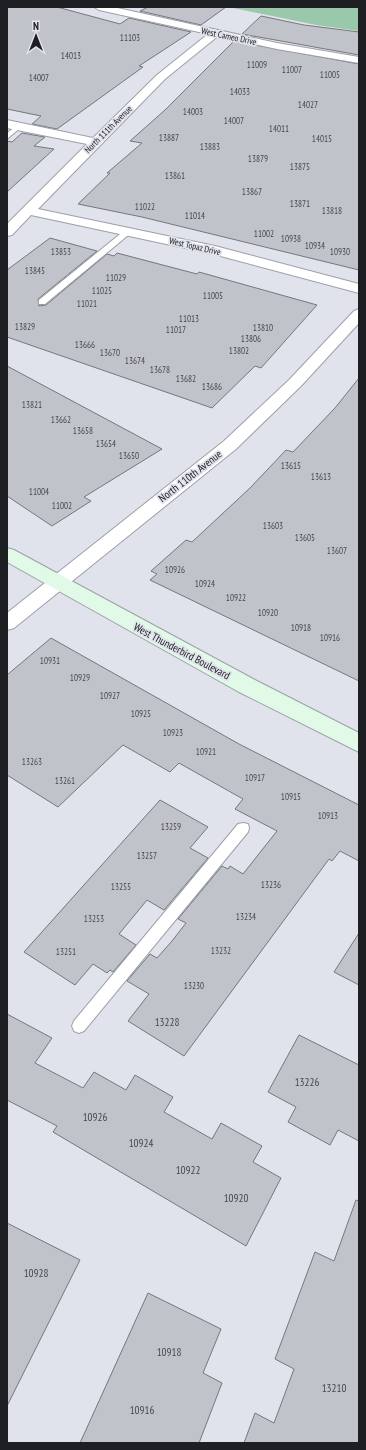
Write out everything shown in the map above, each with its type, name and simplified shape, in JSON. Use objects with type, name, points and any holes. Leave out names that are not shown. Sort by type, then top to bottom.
[{"type":"street","name":"West Cameo Drive","points":[[99,7],[216,33],[359,60]]},
{"type":"street","name":"North 111th Avenue","points":[[7,232],[30,211],[95,142],[160,77],[216,33]]},
{"type":"street","points":[[12,126],[95,142]]},
{"type":"street","name":"West Topaz Drive","points":[[30,211],[215,250],[359,289]]},
{"type":"street","name":"North 110th Avenue","points":[[7,624],[230,445],[295,383],[359,314]]},
{"type":"street","name":"West Thunderbird Boulevard","points":[[7,554],[240,682],[359,743]]},
{"type":"lane","points":[[7,137],[12,126]]},
{"type":"lane","points":[[42,302],[128,232]]},
{"type":"lane","points":[[79,1026],[243,828]]},
{"type":"green space","points":[[228,7],[359,7],[359,31],[316,25]]},
{"type":"building","points":[[7,7],[57,7],[120,24],[129,18],[191,32],[139,66],[143,67],[57,129],[32,124],[41,116],[7,109]]},
{"type":"building","points":[[148,7],[226,7],[201,25],[140,11]]},
{"type":"building","points":[[261,16],[304,25],[359,32],[359,55],[242,34]]},
{"type":"building","points":[[234,41],[359,64],[359,270],[142,217],[78,204],[110,173],[107,173],[142,143],[130,141],[165,110]]},
{"type":"building","points":[[22,133],[45,137],[34,146],[54,149],[7,192],[7,141],[12,142]]},
{"type":"building","points":[[50,238],[97,251],[38,299],[39,306],[46,305],[107,254],[114,256],[117,253],[197,274],[199,272],[317,305],[261,368],[255,366],[212,408],[7,337],[7,270]]},
{"type":"building","points":[[7,366],[162,449],[84,497],[91,501],[52,526],[7,496]]},
{"type":"building","points":[[359,378],[359,681],[150,580],[157,574],[151,571],[186,540],[192,542],[250,488],[286,450],[293,452],[335,408]]},
{"type":"building","points":[[51,638],[239,744],[359,805],[359,861],[340,851],[332,861],[329,859],[184,1056],[128,1021],[149,994],[127,981],[150,954],[157,958],[172,941],[186,923],[178,919],[222,866],[228,869],[230,866],[243,874],[277,831],[235,809],[243,799],[179,763],[170,772],[123,745],[58,807],[7,775],[7,675]]},
{"type":"building","points":[[160,800],[208,827],[190,848],[208,858],[164,910],[147,900],[119,934],[136,945],[113,972],[110,970],[107,973],[93,964],[75,985],[24,952]]},
{"type":"building","points":[[359,933],[359,985],[334,972]]},
{"type":"building","points":[[7,1014],[52,1038],[35,1063],[83,1088],[94,1072],[126,1090],[135,1075],[173,1097],[164,1112],[212,1139],[221,1123],[262,1146],[253,1162],[281,1178],[246,1246],[53,1132],[57,1126],[7,1100]]},
{"type":"building","points":[[299,1035],[359,1065],[359,1141],[338,1130],[330,1145],[288,1122],[296,1107],[268,1092]]},
{"type":"building","points":[[356,1200],[359,1201],[359,1443],[244,1443],[255,1413],[274,1423],[294,1369],[275,1359],[315,1252],[334,1261]]},
{"type":"building","points":[[7,1223],[80,1260],[7,1406]]},
{"type":"building","points":[[148,1293],[221,1329],[203,1373],[222,1383],[199,1443],[80,1443]]}]
